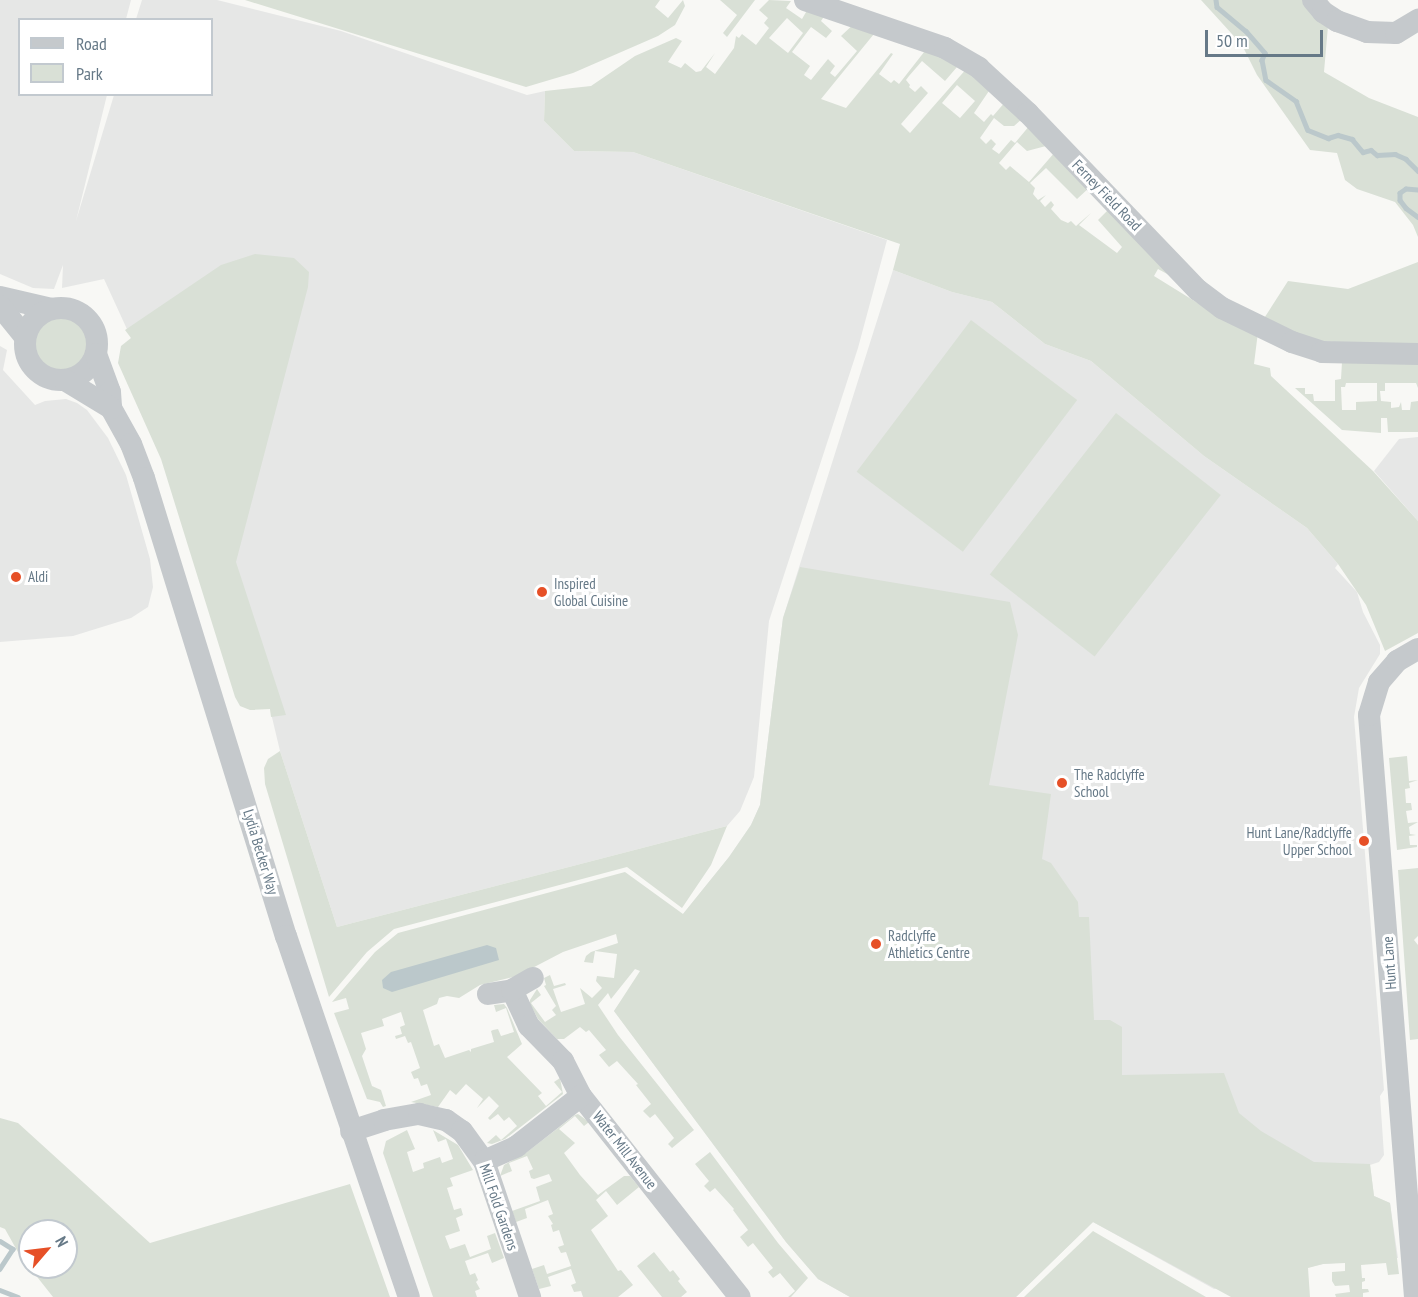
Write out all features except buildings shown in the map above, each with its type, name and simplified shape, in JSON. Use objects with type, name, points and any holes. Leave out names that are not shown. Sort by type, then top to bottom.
[{"type":"street","name":"Ferney Field Road","points":[[805,0],[945,48],[979,68],[1031,116],[1198,290],[1222,308],[1292,342],[1322,352],[1369,355],[1418,354]]},
{"type":"street","points":[[1313,0],[1323,12],[1337,21],[1366,32],[1396,33],[1418,21]]},
{"type":"street","points":[[0,297],[26,300],[52,309],[75,310],[85,316],[96,334],[96,354],[85,372],[65,380],[50,379],[35,369],[26,353],[25,337],[34,319],[52,309]]},
{"type":"street","points":[[0,306],[25,337]]},
{"type":"street","name":"Lydia Becker Way","points":[[96,354],[110,392],[111,408],[131,444],[144,478],[286,936],[409,1297]]},
{"type":"street","name":"Lydia Becker Way","points":[[65,380],[111,408]]},
{"type":"street","name":"Hunt Lane","points":[[1415,1297],[1409,1105],[1369,715],[1378,682],[1397,661],[1418,649]]},
{"type":"street","points":[[488,994],[512,990],[533,978]]},
{"type":"street","name":"Water Mill Avenue","points":[[512,990],[529,1026],[568,1067],[581,1096],[740,1297]]},
{"type":"street","points":[[484,1161],[517,1146],[581,1096]]},
{"type":"street","name":"Mill Fold Gardens","points":[[351,1131],[384,1120],[410,1115],[429,1115],[446,1120],[462,1131],[484,1161],[530,1297]]},
{"type":"shaded area","points":[[0,0],[131,0],[126,18],[18,18],[18,96],[107,96],[76,221],[114,96],[213,96],[213,18],[136,18],[142,0],[217,0],[341,31],[527,95],[545,91],[544,121],[574,151],[633,152],[887,240],[858,348],[769,621],[754,777],[740,811],[727,826],[337,927],[280,751],[270,709],[131,338],[104,279],[62,288],[63,265],[54,289],[33,288],[0,274]]},
{"type":"shaded area","name":"The Radclyffe School","points":[[893,270],[952,292],[992,302],[1045,344],[1091,361],[1204,456],[1307,528],[1338,564],[1335,568],[1357,592],[1363,612],[1380,645],[1380,654],[1359,688],[1354,717],[1384,1090],[1380,1096],[1384,1155],[1379,1162],[1370,1165],[1374,1196],[1390,1203],[1398,1258],[1323,1264],[1214,1289],[1093,1222],[1016,1297],[850,1297],[818,1279],[786,1242],[614,1011],[683,914],[729,857],[751,825],[760,805],[783,618]]},
{"type":"shaded area","points":[[0,346],[7,350],[3,370],[35,405],[45,401],[66,399],[87,410],[108,438],[126,475],[150,559],[153,587],[148,607],[131,618],[73,636],[0,642]]},
{"type":"shaded area","points":[[1418,437],[1418,521],[1374,471],[1399,439]]},
{"type":"shaded area","points":[[487,945],[496,948],[499,960],[392,992],[383,988],[382,980],[391,972]]},
{"type":"green space","points":[[245,0],[660,0],[655,7],[668,18],[683,0],[685,6],[675,25],[658,36],[573,73],[526,87]]},
{"type":"green space","points":[[720,0],[755,0],[727,37],[723,33],[737,15]]},
{"type":"green space","points":[[769,0],[791,1],[786,8],[802,19],[809,7],[827,12],[821,21],[832,31],[826,38],[811,27],[792,52],[810,66],[804,75],[811,80],[828,59],[835,66],[830,73],[835,77],[857,51],[841,36],[857,21],[878,29],[821,99],[846,108],[891,53],[893,54],[879,74],[891,83],[894,80],[899,84],[928,47],[957,67],[945,81],[922,61],[906,80],[915,92],[921,86],[928,93],[901,124],[910,133],[968,67],[991,88],[974,113],[984,122],[991,114],[993,116],[1006,101],[1023,118],[1014,126],[1004,126],[994,118],[980,138],[986,144],[991,139],[996,144],[992,149],[999,154],[1011,140],[1015,143],[1030,125],[1046,146],[1027,151],[1017,142],[999,163],[1006,170],[1010,166],[1029,182],[1055,152],[1090,187],[1077,199],[1046,168],[1030,183],[1035,188],[1033,194],[1038,200],[1046,195],[1040,201],[1045,207],[1051,201],[1054,205],[1051,209],[1061,220],[1068,223],[1071,221],[1076,226],[1091,213],[1079,225],[1117,253],[1122,247],[1098,220],[1110,208],[1169,275],[1158,269],[1154,276],[1217,315],[1258,332],[1254,364],[1270,368],[1271,376],[1373,471],[1418,521],[1418,633],[1385,651],[1366,605],[1338,564],[1307,528],[1204,456],[1091,361],[1045,344],[992,302],[952,292],[893,270],[900,244],[633,152],[574,151],[544,121],[545,91],[591,86],[635,56],[676,38],[682,41],[668,62],[681,68],[685,63],[696,72],[701,71],[715,53],[706,67],[715,74],[734,48],[736,36],[739,38],[742,34],[756,45],[769,28],[764,23],[768,18],[759,10]],"holes":[[[787,18],[803,33],[788,53],[769,38]],[[957,85],[975,101],[960,118],[942,103]]]},
{"type":"green space","points":[[1201,0],[1305,0],[1328,26],[1324,72],[1369,98],[1418,117],[1418,237],[1413,225],[1395,202],[1357,189],[1345,180],[1337,153],[1310,150],[1257,75],[1242,45]]},
{"type":"green space","points":[[255,254],[294,258],[309,272],[308,287],[236,562],[286,715],[271,717],[270,709],[250,710],[240,706],[235,697],[161,459],[118,363],[121,346],[131,338],[125,330],[221,265]]},
{"type":"green space","points":[[1418,262],[1418,348],[1321,341],[1261,323],[1288,281],[1348,289]]},
{"type":"green space","points":[[61,318],[71,320],[79,326],[85,334],[87,344],[85,354],[79,362],[71,368],[61,370],[51,368],[43,362],[37,354],[35,344],[37,334],[43,326],[51,320]]},
{"type":"green space","points":[[971,320],[1077,400],[963,552],[857,472]]},
{"type":"green space","points":[[1342,362],[1418,362],[1418,388],[1416,383],[1385,383],[1385,391],[1380,391],[1381,401],[1391,402],[1391,408],[1399,407],[1401,402],[1402,410],[1410,410],[1411,402],[1418,401],[1418,432],[1388,432],[1387,418],[1381,418],[1381,433],[1342,430],[1295,388],[1305,388],[1305,394],[1313,394],[1314,401],[1335,401],[1335,380],[1341,379]],"holes":[[[1346,383],[1377,383],[1377,401],[1356,402],[1356,410],[1342,410],[1341,387],[1345,387]]]},
{"type":"green space","points":[[1116,413],[1221,495],[1095,656],[990,575]]},
{"type":"green space","name":"Radclyffe Athletics Centre","points":[[800,567],[1010,602],[1018,635],[989,785],[1051,794],[1042,859],[1051,863],[1078,902],[1079,917],[1089,917],[1094,1020],[1110,1020],[1122,1027],[1122,1075],[1224,1073],[1239,1113],[1261,1131],[1314,1162],[1370,1164],[1374,1196],[1390,1203],[1399,1274],[1388,1275],[1386,1263],[1361,1265],[1362,1278],[1365,1278],[1362,1282],[1362,1289],[1368,1289],[1369,1292],[1363,1293],[1363,1297],[1336,1297],[1335,1294],[1350,1292],[1349,1285],[1335,1286],[1332,1281],[1332,1272],[1345,1271],[1345,1263],[1323,1264],[1308,1268],[1310,1297],[1231,1297],[1093,1222],[1016,1297],[850,1297],[818,1279],[786,1242],[614,1011],[640,971],[635,969],[611,999],[608,993],[598,1005],[618,1035],[694,1130],[672,1148],[668,1144],[674,1138],[655,1114],[650,1118],[643,1111],[651,1104],[636,1085],[638,1084],[617,1061],[609,1067],[599,1055],[606,1050],[589,1030],[586,1032],[580,1027],[564,1039],[557,1039],[538,1019],[530,1004],[537,989],[541,995],[531,1003],[545,1022],[556,1015],[552,1010],[556,1006],[544,986],[546,985],[544,978],[550,975],[554,986],[565,983],[566,985],[553,989],[561,1012],[585,1004],[580,988],[592,998],[602,988],[596,981],[597,976],[614,978],[617,954],[595,951],[593,963],[584,962],[586,956],[591,952],[618,943],[616,934],[563,952],[517,976],[480,985],[459,998],[447,996],[439,998],[437,1004],[423,1010],[434,1046],[439,1044],[445,1058],[469,1050],[471,1052],[471,1049],[494,1042],[491,1031],[493,1030],[498,1029],[501,1036],[514,1032],[506,1008],[496,1012],[494,1005],[504,1004],[507,1008],[522,1044],[507,1057],[542,1093],[538,1096],[546,1106],[562,1092],[554,1082],[560,1078],[563,1094],[505,1139],[492,1144],[487,1143],[496,1135],[501,1140],[517,1126],[509,1117],[504,1121],[498,1114],[490,1120],[488,1118],[499,1106],[489,1096],[477,1108],[483,1099],[466,1084],[456,1095],[450,1090],[438,1107],[411,1102],[431,1095],[427,1084],[421,1086],[418,1078],[414,1079],[411,1072],[420,1068],[411,1042],[408,1043],[405,1036],[396,1039],[395,1036],[402,1034],[400,1027],[405,1025],[401,1012],[382,1019],[384,1026],[361,1033],[366,1049],[362,1056],[372,1086],[381,1090],[386,1106],[383,1107],[380,1102],[367,1099],[334,1013],[349,1009],[346,998],[332,1002],[375,952],[398,933],[625,872],[683,914],[729,857],[751,825],[760,805],[783,618]]},
{"type":"green space","points":[[280,751],[337,927],[727,826],[711,865],[682,908],[627,867],[394,929],[367,952],[329,997],[265,784],[264,768],[268,759]]},
{"type":"green space","points":[[1407,756],[1409,781],[1418,780],[1409,783],[1410,788],[1405,789],[1406,803],[1411,803],[1412,810],[1406,811],[1408,823],[1418,822],[1409,827],[1410,834],[1416,835],[1409,836],[1410,845],[1417,845],[1417,847],[1397,850],[1389,758]]},
{"type":"green space","points":[[1418,868],[1418,936],[1414,940],[1418,945],[1418,1039],[1410,1040],[1398,870]]},
{"type":"green space","points":[[578,1114],[589,1122],[584,1126],[575,1116],[559,1129],[575,1143],[564,1153],[580,1175],[598,1195],[624,1176],[630,1176],[639,1187],[617,1205],[606,1191],[596,1200],[608,1216],[591,1230],[618,1271],[621,1270],[633,1285],[618,1297],[583,1297],[581,1291],[574,1292],[571,1285],[576,1283],[571,1269],[548,1277],[551,1286],[539,1289],[532,1269],[544,1265],[547,1274],[571,1266],[566,1252],[561,1253],[558,1247],[564,1245],[559,1230],[553,1232],[551,1225],[553,1224],[548,1216],[553,1214],[548,1200],[525,1209],[527,1218],[516,1222],[512,1211],[540,1201],[536,1187],[552,1181],[549,1174],[531,1178],[529,1171],[533,1169],[527,1156],[509,1163],[512,1171],[500,1176],[504,1165],[527,1152],[575,1115]]},
{"type":"green space","points":[[0,1118],[18,1123],[150,1243],[350,1184],[390,1297],[53,1297],[39,1279],[78,1279],[78,1219],[18,1219],[18,1252],[5,1229],[0,1227]]},
{"type":"green space","points":[[407,1130],[415,1149],[407,1152],[413,1172],[424,1168],[423,1163],[440,1157],[442,1163],[453,1159],[446,1139],[438,1142],[433,1130],[458,1145],[473,1170],[450,1178],[453,1186],[447,1188],[454,1210],[461,1208],[463,1215],[456,1218],[460,1231],[445,1236],[450,1249],[465,1244],[470,1257],[491,1249],[487,1236],[495,1233],[504,1258],[492,1263],[488,1253],[465,1261],[470,1275],[475,1273],[478,1280],[476,1282],[480,1289],[475,1291],[477,1297],[433,1297],[383,1153],[386,1141]]},
{"type":"green space","points":[[710,1152],[778,1243],[808,1278],[791,1297],[788,1297],[795,1291],[780,1273],[773,1278],[768,1272],[773,1268],[753,1243],[748,1247],[740,1237],[748,1230],[734,1209],[715,1188],[710,1192],[704,1186],[709,1181],[695,1164]]},
{"type":"green space","points":[[1093,1231],[1206,1297],[1024,1297]]},
{"type":"green space","points":[[654,1252],[670,1272],[673,1270],[680,1279],[678,1281],[687,1292],[681,1297],[662,1297],[637,1266]]},
{"type":"waterway","points":[[1216,0],[1217,7],[1246,31],[1265,53],[1262,60],[1266,80],[1296,101],[1308,130],[1328,138],[1338,135],[1352,139],[1363,152],[1371,150],[1377,155],[1395,154],[1406,159],[1418,171]]},
{"type":"waterway","points":[[1418,190],[1406,189],[1400,193],[1400,200],[1418,217]]},
{"type":"waterway","points":[[0,1241],[13,1249],[0,1269]]},
{"type":"waterway","points":[[0,1290],[18,1297]]},
{"type":"place","name":"Aldi","points":[[16,577]]},
{"type":"place","name":"Inspired Global Cuisine","points":[[542,592]]},
{"type":"place","name":"The Radclyffe School","points":[[1062,783]]},
{"type":"place","name":"Hunt Lane/Radclyffe Upper School","points":[[1364,841]]},
{"type":"place","name":"Radclyffe Athletics Centre","points":[[876,944]]}]
